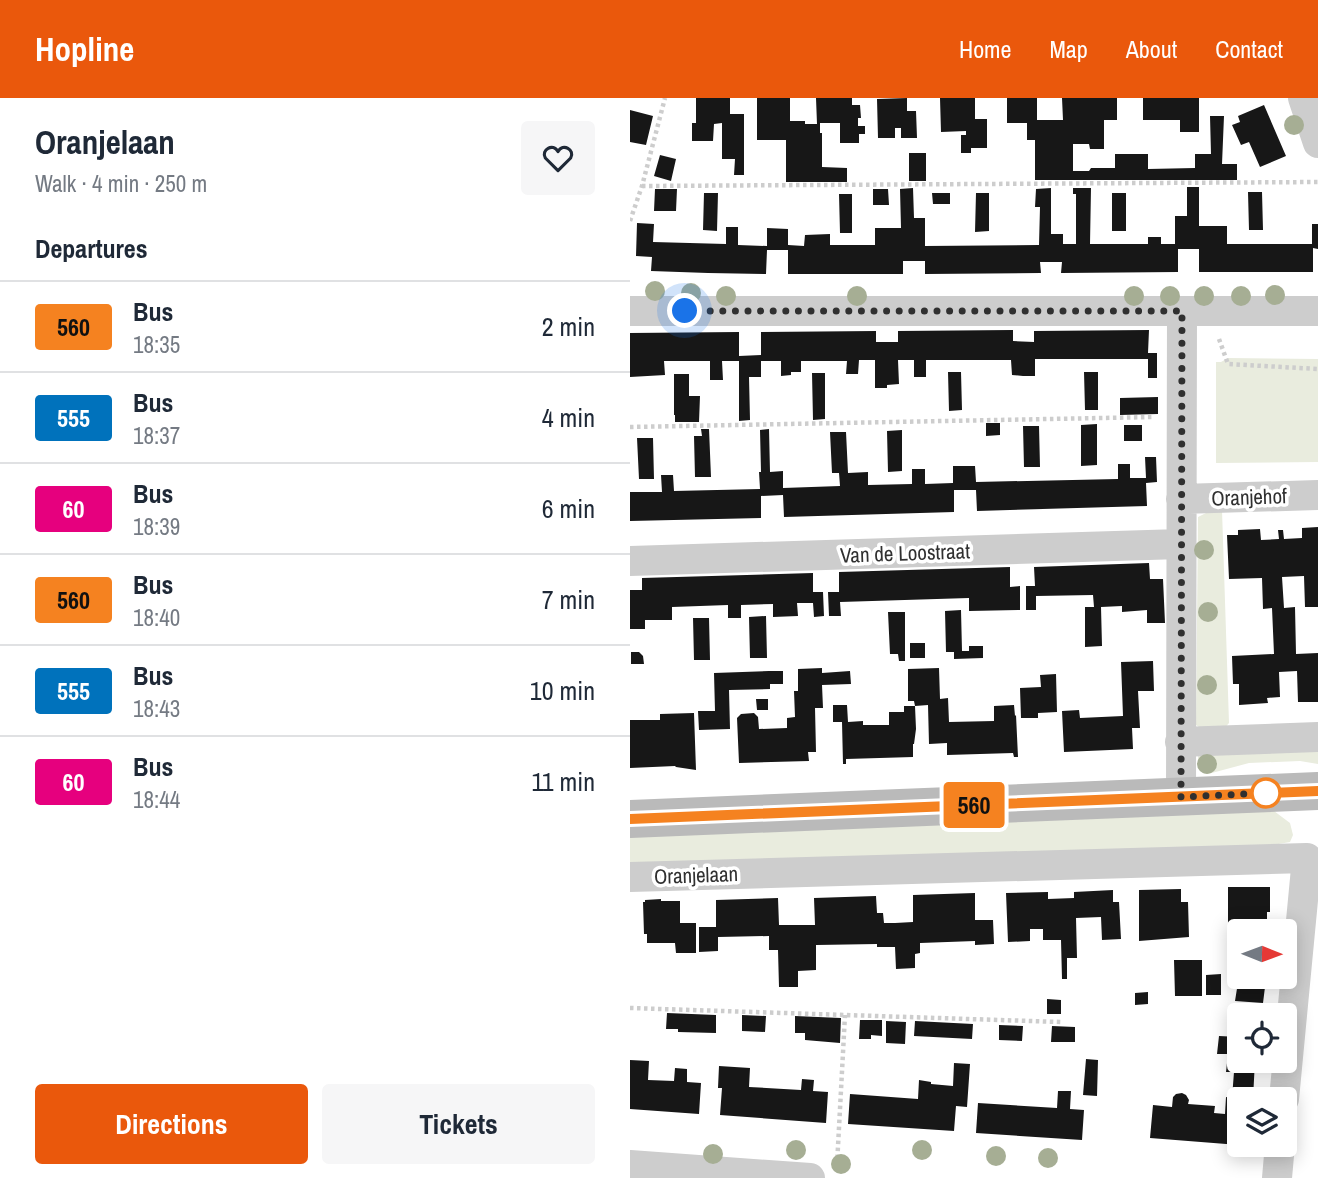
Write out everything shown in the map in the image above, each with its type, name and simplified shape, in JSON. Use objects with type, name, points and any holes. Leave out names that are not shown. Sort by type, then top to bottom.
[{"type":"street","points":[[1303,98],[1318,143]]},
{"type":"street","points":[[630,311],[1318,311]]},
{"type":"street","points":[[1181,797],[1182,311]]},
{"type":"street","name":"Oranjehof","points":[[1181,499],[1318,495]]},
{"type":"street","name":"Van de Loostraat","points":[[630,561],[1181,544]]},
{"type":"street","points":[[1180,741],[1318,737]]},
{"type":"street","points":[[630,819],[1318,791]]},
{"type":"street","name":"Oranjelaan","points":[[630,877],[1307,858],[1285,1087]]},
{"type":"street","points":[[1277,1178],[1279,1157]]},
{"type":"street","points":[[630,1165],[810,1178]]},
{"type":"path","points":[[630,221],[633,202],[642,186],[665,98]]},
{"type":"path","points":[[642,186],[1318,182]]},
{"type":"path","points":[[1228,364],[1318,369]]},
{"type":"path","points":[[630,427],[1181,416]]},
{"type":"path","points":[[630,1008],[1061,1022]]},
{"type":"path","points":[[836,1178],[845,1015]]},
{"type":"shaded area","points":[[1228,358],[1318,359],[1318,462],[1216,463],[1216,362]]},
{"type":"shaded area","points":[[1222,510],[1229,723],[1221,732],[1205,731],[1196,725],[1198,517]]},
{"type":"shaded area","points":[[1318,745],[1318,764],[1300,761],[1249,763],[1208,774],[1204,774],[1198,766],[1198,751]]},
{"type":"shaded area","points":[[1274,811],[1290,823],[1293,835],[1290,842],[1267,846],[630,866],[630,837]]},
{"type":"building","points":[[696,98],[730,98],[730,114],[744,114],[744,175],[734,175],[735,159],[722,159],[722,123],[714,124],[713,141],[692,141],[692,123],[696,123]]},
{"type":"building","points":[[757,98],[790,98],[790,121],[805,121],[805,124],[817,124],[816,98],[852,98],[852,105],[860,105],[861,118],[858,118],[858,126],[865,126],[865,134],[859,134],[859,143],[840,143],[840,123],[820,123],[822,167],[847,168],[847,182],[786,182],[786,140],[757,140]]},
{"type":"building","points":[[907,98],[907,111],[916,111],[917,138],[901,138],[901,128],[895,128],[895,138],[878,138],[877,99]]},
{"type":"building","points":[[940,98],[975,98],[975,119],[987,119],[987,148],[971,148],[971,153],[961,153],[961,135],[966,135],[966,131],[941,132]]},
{"type":"building","points":[[1007,98],[1037,98],[1037,120],[1063,120],[1062,98],[1117,98],[1117,120],[1104,120],[1104,149],[1090,149],[1089,144],[1073,144],[1073,171],[1115,168],[1115,154],[1148,154],[1148,169],[1195,168],[1195,154],[1211,154],[1210,116],[1224,116],[1222,164],[1237,164],[1237,180],[1035,180],[1035,140],[1027,140],[1027,123],[1007,123]]},
{"type":"building","points":[[1143,98],[1199,98],[1199,132],[1180,132],[1180,120],[1143,120]]},
{"type":"building","points":[[1264,105],[1286,156],[1260,167],[1249,142],[1241,145],[1232,125],[1240,122],[1238,116]]},
{"type":"building","points":[[630,110],[653,116],[646,145],[630,142]]},
{"type":"building","points":[[909,153],[926,153],[926,181],[909,181]]},
{"type":"building","points":[[660,155],[676,159],[671,181],[654,176]]},
{"type":"building","points":[[1187,187],[1199,187],[1199,226],[1227,226],[1227,244],[1312,244],[1312,224],[1318,224],[1318,249],[1313,248],[1313,272],[1199,272],[1199,249],[1178,249],[1178,272],[1061,273],[1062,262],[1040,262],[1041,273],[925,274],[925,261],[903,261],[903,274],[788,274],[788,250],[767,250],[766,274],[708,273],[651,271],[652,257],[636,256],[637,223],[654,224],[653,242],[726,244],[726,227],[738,227],[738,245],[767,246],[767,228],[788,229],[788,245],[804,246],[805,235],[830,234],[830,245],[875,245],[875,228],[901,228],[900,189],[913,188],[914,218],[925,218],[925,246],[1039,245],[1040,207],[1035,207],[1036,189],[1051,188],[1051,234],[1063,234],[1063,244],[1076,244],[1076,194],[1073,194],[1073,188],[1091,188],[1090,244],[1148,244],[1148,237],[1161,237],[1161,244],[1175,244],[1175,216],[1187,216]]},
{"type":"building","points":[[655,189],[677,189],[676,211],[654,211]]},
{"type":"building","points":[[873,189],[888,189],[889,205],[873,205]]},
{"type":"building","points":[[1248,192],[1262,192],[1263,230],[1249,230]]},
{"type":"building","points":[[704,193],[718,193],[717,231],[703,230]]},
{"type":"building","points":[[932,193],[950,193],[950,204],[933,204]]},
{"type":"building","points":[[976,193],[989,193],[989,231],[975,232]]},
{"type":"building","points":[[1112,193],[1126,193],[1126,231],[1112,231]]},
{"type":"building","points":[[839,194],[852,194],[852,233],[840,233]]},
{"type":"building","points":[[1013,330],[1013,341],[1034,342],[1034,331],[1149,330],[1148,353],[1157,353],[1157,378],[1148,378],[1148,359],[1035,359],[1035,376],[1012,375],[1011,360],[926,360],[926,377],[914,377],[914,360],[898,360],[899,384],[875,388],[875,360],[859,360],[858,374],[846,374],[847,361],[801,361],[801,372],[781,376],[781,361],[761,361],[761,377],[749,377],[750,420],[739,421],[739,361],[722,361],[723,380],[710,380],[710,361],[664,361],[665,375],[630,377],[630,333],[739,332],[739,356],[761,355],[761,332],[876,331],[876,342],[898,342],[898,331]]},
{"type":"building","points":[[948,372],[961,372],[962,410],[949,411]]},
{"type":"building","points":[[1084,372],[1098,372],[1098,410],[1085,410]]},
{"type":"building","points":[[812,373],[825,373],[825,419],[813,420]]},
{"type":"building","points":[[674,374],[689,374],[689,396],[700,396],[699,422],[675,422]]},
{"type":"building","points":[[1158,397],[1158,414],[1120,415],[1120,398]]},
{"type":"building","points":[[986,423],[1000,423],[1000,435],[986,436]]},
{"type":"building","points":[[1097,424],[1097,465],[1081,466],[1081,425]]},
{"type":"building","points":[[1124,425],[1142,425],[1142,441],[1124,441]]},
{"type":"building","points":[[1023,426],[1039,426],[1040,467],[1024,467]]},
{"type":"building","points":[[701,429],[709,429],[711,477],[695,477],[694,436],[702,436]]},
{"type":"building","points":[[769,429],[770,472],[783,471],[783,488],[840,486],[839,473],[832,473],[830,432],[846,432],[848,473],[868,472],[868,485],[912,484],[912,469],[925,469],[925,484],[953,483],[953,466],[975,466],[976,482],[1118,479],[1118,464],[1130,464],[1130,478],[1146,478],[1145,457],[1156,457],[1157,482],[1146,483],[1147,506],[977,511],[976,490],[954,490],[954,512],[784,517],[783,495],[761,496],[761,518],[630,521],[630,492],[662,492],[661,475],[673,475],[674,491],[760,489],[760,430]]},
{"type":"building","points":[[902,430],[902,471],[888,472],[887,431]]},
{"type":"building","points":[[637,438],[653,438],[654,479],[639,479]]},
{"type":"building","points":[[1318,527],[1318,607],[1305,607],[1304,576],[1282,577],[1284,608],[1295,607],[1296,654],[1318,653],[1318,702],[1298,702],[1297,671],[1279,672],[1280,697],[1267,698],[1268,703],[1239,705],[1239,684],[1233,684],[1232,656],[1274,654],[1272,608],[1263,609],[1262,578],[1229,579],[1227,535],[1238,535],[1238,530],[1260,529],[1261,540],[1279,539],[1278,530],[1283,530],[1284,539],[1302,538],[1302,528]]},
{"type":"building","points":[[1149,563],[1150,579],[1163,579],[1165,623],[1147,623],[1147,610],[1122,612],[1122,606],[1101,607],[1102,646],[1085,647],[1085,607],[1094,607],[1093,595],[1036,596],[1036,610],[1026,610],[1026,586],[1035,586],[1034,567]]},
{"type":"building","points":[[1010,567],[1010,587],[1020,586],[1020,610],[969,611],[969,598],[840,602],[841,616],[829,616],[828,592],[839,592],[839,572]]},
{"type":"building","points":[[813,573],[813,592],[823,592],[824,616],[814,617],[813,603],[797,603],[798,616],[773,617],[773,604],[741,605],[741,618],[728,618],[728,605],[672,607],[672,620],[645,620],[645,629],[630,629],[630,590],[642,590],[642,578]]},
{"type":"building","points":[[961,610],[962,651],[969,651],[969,646],[983,646],[983,658],[954,659],[954,652],[946,652],[945,611]]},
{"type":"building","points":[[888,612],[905,612],[905,661],[899,661],[898,654],[890,654]]},
{"type":"building","points":[[766,616],[767,658],[750,658],[749,617]]},
{"type":"building","points":[[693,618],[709,618],[710,660],[694,660]]},
{"type":"building","points":[[910,643],[925,643],[925,658],[910,658]]},
{"type":"building","points":[[631,652],[639,652],[643,656],[644,664],[631,664]]},
{"type":"building","points":[[1153,661],[1154,691],[1138,691],[1140,728],[1132,728],[1133,749],[1064,752],[1062,711],[1079,710],[1080,718],[1123,716],[1121,662]]},
{"type":"building","points":[[822,668],[822,673],[850,671],[851,684],[822,685],[823,708],[815,708],[816,752],[808,752],[809,761],[739,763],[737,718],[741,714],[754,713],[758,717],[759,729],[787,728],[787,718],[795,717],[794,691],[798,691],[798,669]]},
{"type":"building","points":[[939,668],[940,699],[948,698],[949,722],[994,721],[994,706],[1014,705],[1018,757],[1014,757],[1013,753],[947,755],[947,743],[929,744],[928,705],[915,706],[914,701],[908,701],[908,669]]},
{"type":"building","points":[[783,671],[783,684],[770,684],[770,689],[729,690],[730,729],[699,730],[698,711],[715,711],[714,673]]},
{"type":"building","points":[[1056,674],[1057,712],[1038,713],[1038,718],[1021,718],[1020,688],[1041,687],[1040,675]]},
{"type":"building","points":[[756,699],[768,699],[768,710],[757,710]]},
{"type":"building","points":[[833,705],[847,705],[848,722],[863,721],[863,725],[889,725],[889,712],[904,712],[904,706],[915,706],[913,757],[846,759],[846,764],[843,764],[842,722],[833,722]]},
{"type":"building","points":[[694,713],[696,770],[675,766],[630,768],[630,720],[660,720],[660,714]]},
{"type":"building","points":[[1228,887],[1270,887],[1270,912],[1267,912],[1267,919],[1228,919]]},
{"type":"building","points":[[1181,889],[1181,902],[1188,902],[1189,937],[1139,941],[1139,890]]},
{"type":"building","points":[[1113,890],[1113,902],[1119,902],[1121,939],[1102,940],[1101,917],[1076,918],[1077,958],[1067,958],[1067,979],[1062,979],[1061,940],[1043,940],[1043,929],[1030,929],[1030,941],[1008,942],[1006,893],[1048,892],[1048,899],[1074,898],[1074,892]]},
{"type":"building","points":[[975,893],[975,920],[993,920],[994,944],[975,945],[975,941],[920,943],[920,953],[915,954],[915,968],[896,969],[895,947],[877,947],[877,944],[816,945],[816,970],[798,971],[798,987],[779,987],[778,950],[769,950],[769,936],[718,937],[718,951],[699,952],[699,927],[716,927],[716,900],[778,898],[779,925],[815,925],[814,898],[876,896],[877,913],[883,913],[884,923],[895,923],[913,922],[913,895]]},
{"type":"building","points":[[661,899],[680,901],[680,923],[696,923],[696,953],[676,953],[675,943],[647,943],[647,934],[644,934],[643,902]]},
{"type":"building","points":[[1174,960],[1202,960],[1202,996],[1175,996]]},
{"type":"building","points":[[1221,974],[1221,995],[1206,995],[1206,975]]},
{"type":"building","points":[[1237,989],[1265,989],[1263,1003],[1235,1001]]},
{"type":"building","points":[[1148,992],[1148,1004],[1135,1005],[1135,993]]},
{"type":"building","points":[[1047,999],[1061,1000],[1061,1014],[1047,1014]]},
{"type":"building","points":[[667,1013],[716,1015],[716,1033],[666,1029]]},
{"type":"building","points":[[742,1015],[766,1016],[765,1032],[742,1031]]},
{"type":"building","points":[[795,1016],[841,1018],[840,1043],[805,1040],[805,1033],[795,1033]]},
{"type":"building","points":[[860,1020],[882,1020],[882,1036],[871,1035],[871,1039],[859,1039]]},
{"type":"building","points":[[886,1021],[906,1022],[905,1044],[886,1043]]},
{"type":"building","points":[[915,1021],[973,1024],[972,1039],[914,1036]]},
{"type":"building","points":[[999,1025],[1023,1026],[1022,1041],[999,1040]]},
{"type":"building","points":[[1052,1026],[1075,1027],[1075,1042],[1051,1042]]},
{"type":"building","points":[[1219,1036],[1227,1036],[1227,1054],[1217,1054]]},
{"type":"building","points":[[1086,1059],[1098,1060],[1097,1096],[1083,1095]]},
{"type":"building","points":[[630,1060],[649,1061],[648,1080],[674,1081],[675,1068],[687,1069],[687,1082],[701,1083],[699,1114],[630,1109]]},
{"type":"building","points":[[954,1063],[970,1064],[967,1107],[956,1106],[954,1131],[848,1124],[850,1094],[918,1099],[919,1080],[953,1086]]},
{"type":"building","points":[[719,1066],[750,1068],[749,1087],[801,1090],[802,1079],[814,1080],[813,1091],[828,1092],[826,1123],[720,1115],[722,1088],[718,1088]]},
{"type":"building","points":[[1234,1073],[1254,1073],[1254,1087],[1233,1087]]},
{"type":"building","points":[[1058,1091],[1071,1091],[1070,1109],[1084,1110],[1082,1140],[976,1133],[978,1103],[1057,1108]]},
{"type":"building","points":[[1182,1093],[1189,1100],[1188,1104],[1215,1106],[1214,1113],[1225,1114],[1226,1097],[1227,1144],[1150,1138],[1153,1105],[1172,1107],[1173,1097]]},
{"type":"bus line","name":"560","points":[[630,819],[1318,791]]},
{"type":"route","points":[[685,311],[1182,311],[1181,797],[1266,793]]}]
